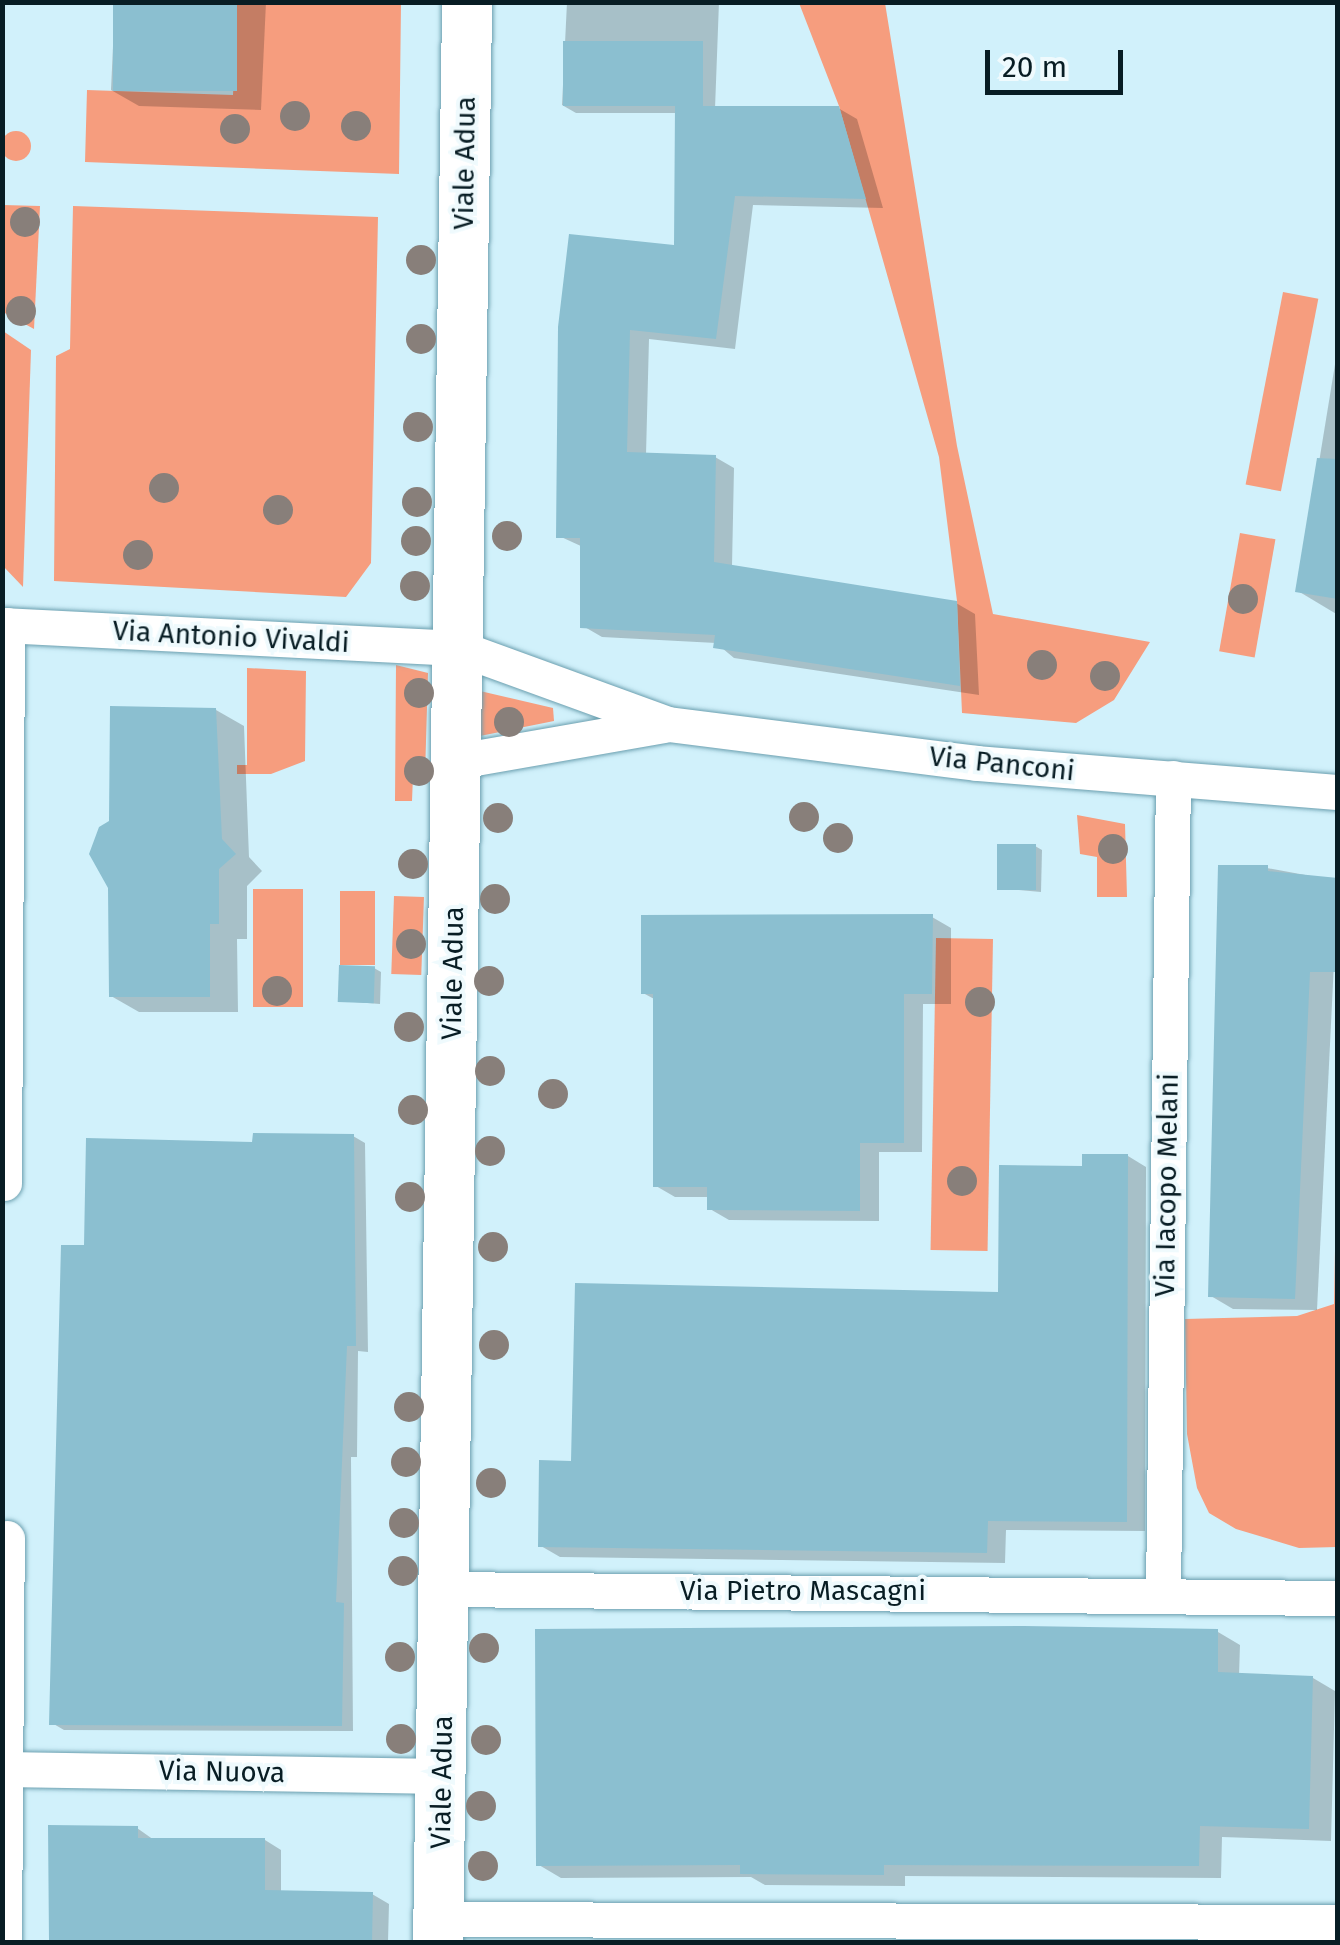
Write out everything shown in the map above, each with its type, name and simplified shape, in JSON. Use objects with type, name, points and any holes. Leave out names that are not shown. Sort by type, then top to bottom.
[{"type":"main road","name":"Viale Adua","points":[[439,1930],[467,2]]},
{"type":"street","name":"Via Antonio Vivaldi","points":[[5,625],[459,648]]},
{"type":"street","points":[[4,1183],[5,625]]},
{"type":"street","name":"Via Panconi","points":[[459,648],[668,724],[977,763],[1338,792]]},
{"type":"street","name":"Via Panconi","points":[[458,760],[668,724]]},
{"type":"street","name":"Via Iacopo Melani","points":[[1163,1592],[1173,778]]},
{"type":"street","points":[[4,1942],[7,1538]]},
{"type":"street","name":"Via Pietro Mascagni","points":[[444,1590],[1163,1592],[1338,1598]]},
{"type":"street","name":"Via Nuova","points":[[4,1768],[442,1776]]},
{"type":"street","points":[[439,1930],[1338,1922]]},
{"type":"shaded area","points":[[237,3],[401,3],[399,174],[85,162],[87,90],[233,95]]},
{"type":"shaded area","points":[[799,3],[885,3],[957,446],[993,614],[1150,642],[1114,700],[1076,723],[962,713],[957,601],[939,457],[839,106]]},
{"type":"shaded area","points":[[16,131],[27,135],[31,146],[27,157],[16,161],[5,157],[1,146],[5,135]]},
{"type":"shaded area","points":[[3,205],[40,206],[34,329],[3,312]]},
{"type":"shaded area","points":[[73,206],[378,217],[371,563],[346,597],[54,581],[56,356],[70,349]]},
{"type":"shaded area","points":[[1283,292],[1318,299],[1281,491],[1246,484]]},
{"type":"shaded area","points":[[3,331],[31,350],[23,587],[3,566]]},
{"type":"shaded area","points":[[1240,533],[1275,539],[1255,657],[1219,651]]},
{"type":"shaded area","points":[[396,665],[428,673],[425,776],[413,776],[412,801],[395,801]]},
{"type":"shaded area","points":[[247,668],[306,671],[305,761],[271,774],[237,774],[237,765],[247,765]]},
{"type":"shaded area","points":[[480,691],[553,708],[554,721],[480,736]]},
{"type":"shaded area","points":[[1077,815],[1125,824],[1127,897],[1097,897],[1097,857],[1080,854]]},
{"type":"shaded area","points":[[253,889],[303,889],[303,1007],[253,1007]]},
{"type":"shaded area","points":[[340,891],[375,891],[375,965],[340,965]]},
{"type":"shaded area","points":[[394,896],[424,897],[421,975],[391,974]]},
{"type":"shaded area","points":[[936,938],[993,939],[988,1251],[931,1250]]},
{"type":"shaded area","points":[[1337,1144],[1337,1547],[1299,1548],[1236,1529],[1209,1513],[1197,1488],[1187,1434],[1185,1319],[1297,1316],[1334,1304]]},
{"type":"building","points":[[113,2],[237,2],[237,91],[113,91]]},
{"type":"building","points":[[563,41],[703,41],[703,106],[563,106]]},
{"type":"building","points":[[675,106],[839,106],[866,199],[735,196],[716,339],[630,330],[627,452],[716,455],[714,562],[957,601],[960,686],[713,648],[715,635],[580,628],[580,538],[556,538],[558,327],[569,234],[674,245]]},
{"type":"building","points":[[1317,458],[1338,459],[1338,599],[1295,592]]},
{"type":"building","points":[[110,706],[216,708],[222,839],[236,854],[219,869],[219,924],[210,924],[210,997],[109,997],[108,888],[89,854],[99,827],[109,821]]},
{"type":"building","points":[[997,844],[1036,844],[1036,890],[997,890]]},
{"type":"building","points":[[1218,865],[1268,865],[1268,871],[1338,878],[1335,972],[1310,972],[1295,1299],[1208,1297]]},
{"type":"building","points":[[933,914],[932,994],[904,994],[904,1143],[860,1143],[860,1211],[707,1210],[707,1187],[653,1187],[653,994],[641,994],[641,915]]},
{"type":"building","points":[[339,965],[375,966],[374,1003],[338,1002]]},
{"type":"building","points":[[253,1133],[354,1134],[356,1346],[347,1346],[336,1602],[344,1603],[342,1726],[49,1725],[61,1245],[84,1245],[86,1138],[252,1142]]},
{"type":"building","points":[[1082,1154],[1128,1154],[1127,1522],[988,1521],[987,1553],[538,1547],[539,1460],[571,1461],[575,1283],[998,1292],[999,1165],[1082,1166]]},
{"type":"building","points":[[535,1629],[1218,1629],[1218,1672],[1313,1676],[1309,1829],[1200,1826],[1199,1866],[884,1865],[884,1875],[740,1874],[740,1865],[536,1866]]},
{"type":"building","points":[[48,1825],[138,1826],[138,1838],[265,1838],[265,1890],[373,1892],[372,1942],[49,1942]]}]
